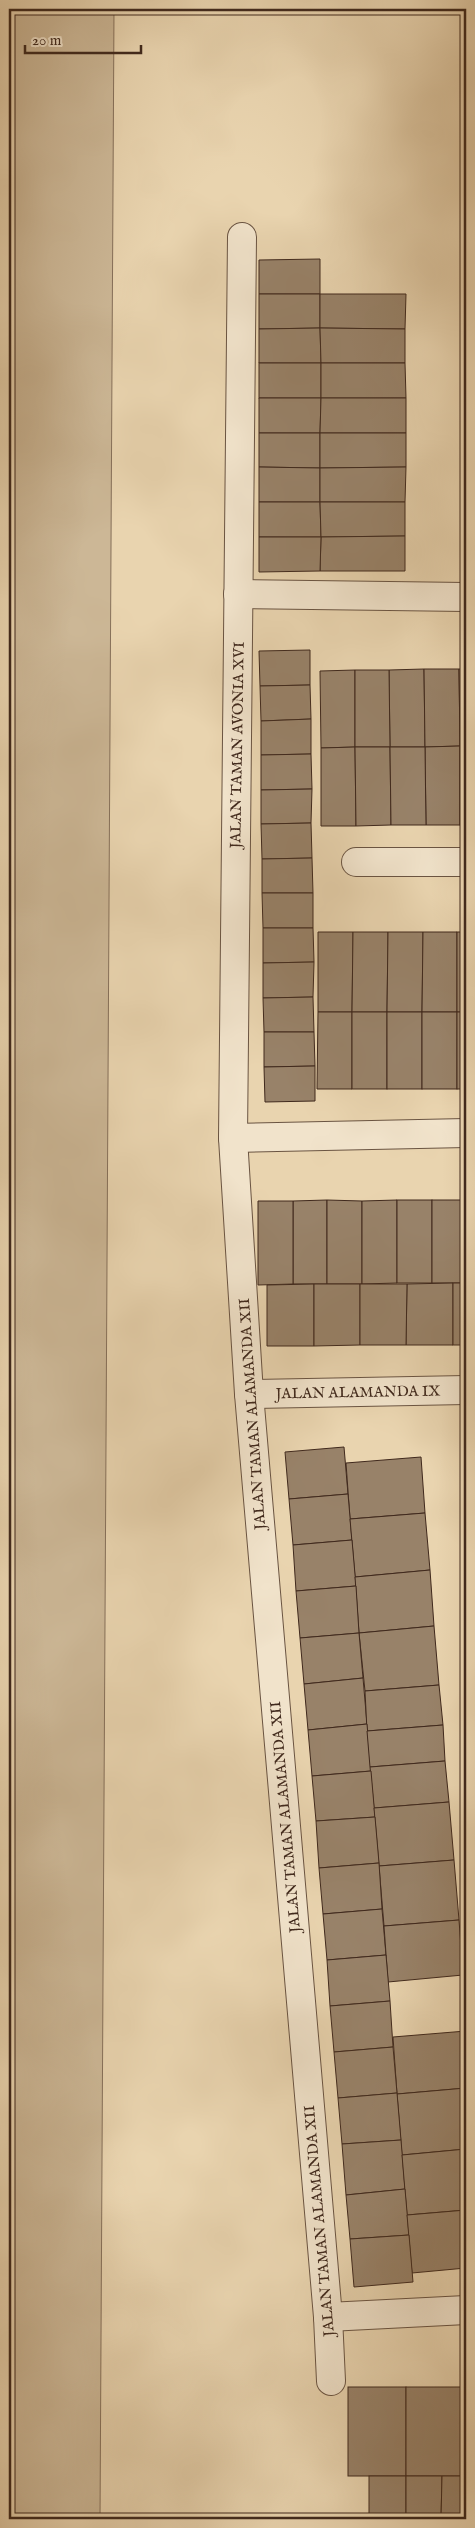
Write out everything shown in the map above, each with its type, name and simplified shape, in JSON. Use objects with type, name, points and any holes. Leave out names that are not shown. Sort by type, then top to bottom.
[{"type":"street","name":"JALAN TAMAN AVONIA XVI","points":[[241,1254],[233,1138],[242,236]]},
{"type":"street","points":[[238,594],[466,590]]},
{"type":"street","points":[[356,862],[466,862]]},
{"type":"street","points":[[233,1138],[466,1132]]},
{"type":"street","name":"JALAN TAMAN ALAMANDA XII","points":[[241,1254],[249,1394],[328,2317],[331,2381]]},
{"type":"street","name":"JALAN ALAMANDA IX","points":[[249,1394],[466,1390]]},
{"type":"street","points":[[328,2317],[466,2310]]},
{"type":"shaded area","points":[[9,9],[114,9],[100,2519],[9,2519]]},
{"type":"building","points":[[320,259],[320,294],[259,294],[259,260]]},
{"type":"building","points":[[259,294],[320,294],[320,328],[259,329]]},
{"type":"building","points":[[320,294],[406,294],[405,329],[320,328]]},
{"type":"building","points":[[320,328],[321,363],[259,363],[259,329]]},
{"type":"building","points":[[320,328],[405,329],[405,363],[321,363]]},
{"type":"building","points":[[259,363],[321,363],[321,398],[259,398]]},
{"type":"building","points":[[321,363],[405,363],[406,398],[321,398]]},
{"type":"building","points":[[259,398],[321,398],[320,433],[259,433]]},
{"type":"building","points":[[321,398],[406,398],[406,433],[320,433]]},
{"type":"building","points":[[259,433],[320,433],[320,468],[259,467]]},
{"type":"building","points":[[320,433],[406,433],[406,467],[320,468]]},
{"type":"building","points":[[259,467],[320,468],[320,502],[259,502]]},
{"type":"building","points":[[406,467],[405,502],[320,502],[320,468]]},
{"type":"building","points":[[259,502],[320,502],[321,537],[259,537]]},
{"type":"building","points":[[320,502],[405,502],[405,536],[321,537]]},
{"type":"building","points":[[405,536],[405,571],[320,571],[321,537]]},
{"type":"building","points":[[259,537],[321,537],[320,571],[259,572]]},
{"type":"building","points":[[310,650],[310,685],[260,686],[259,651]]},
{"type":"building","points":[[424,669],[425,747],[390,747],[389,670]]},
{"type":"building","points":[[424,669],[459,669],[460,746],[425,747]]},
{"type":"building","points":[[459,669],[466,669],[466,746],[460,746]]},
{"type":"building","points":[[355,670],[355,747],[321,748],[320,671]]},
{"type":"building","points":[[355,670],[389,670],[390,747],[355,747]]},
{"type":"building","points":[[310,685],[311,719],[261,721],[260,686]]},
{"type":"building","points":[[311,719],[311,754],[261,755],[261,721]]},
{"type":"building","points":[[460,746],[460,825],[426,825],[425,747]]},
{"type":"building","points":[[460,746],[466,746],[466,825],[460,825]]},
{"type":"building","points":[[355,747],[356,826],[321,826],[321,748]]},
{"type":"building","points":[[355,747],[390,747],[391,825],[356,826]]},
{"type":"building","points":[[390,747],[425,747],[426,825],[391,825]]},
{"type":"building","points":[[311,754],[312,789],[261,790],[261,755]]},
{"type":"building","points":[[312,789],[311,823],[261,824],[261,790]]},
{"type":"building","points":[[311,823],[312,858],[262,859],[261,824]]},
{"type":"building","points":[[312,858],[313,893],[262,893],[262,859]]},
{"type":"building","points":[[262,893],[313,893],[313,928],[263,928]]},
{"type":"building","points":[[263,928],[313,928],[314,962],[263,963]]},
{"type":"building","points":[[318,932],[353,932],[352,1012],[318,1012]]},
{"type":"building","points":[[353,932],[388,932],[387,1012],[352,1012]]},
{"type":"building","points":[[388,932],[423,932],[422,1012],[387,1012]]},
{"type":"building","points":[[423,932],[457,932],[457,1012],[422,1012]]},
{"type":"building","points":[[457,932],[466,932],[466,1012],[457,1012]]},
{"type":"building","points":[[314,962],[313,997],[263,998],[263,963]]},
{"type":"building","points":[[313,997],[314,1032],[264,1032],[263,998]]},
{"type":"building","points":[[318,1012],[352,1012],[352,1089],[317,1089]]},
{"type":"building","points":[[352,1012],[387,1012],[387,1089],[352,1089]]},
{"type":"building","points":[[387,1012],[422,1012],[422,1089],[387,1089]]},
{"type":"building","points":[[422,1012],[457,1012],[457,1089],[422,1089]]},
{"type":"building","points":[[457,1012],[466,1012],[466,1089],[457,1089]]},
{"type":"building","points":[[264,1032],[314,1032],[315,1066],[264,1067]]},
{"type":"building","points":[[315,1066],[315,1101],[265,1102],[264,1067]]},
{"type":"building","points":[[327,1200],[327,1284],[293,1284],[293,1201]]},
{"type":"building","points":[[327,1200],[362,1201],[362,1284],[327,1284]]},
{"type":"building","points":[[397,1200],[397,1283],[362,1284],[362,1201]]},
{"type":"building","points":[[397,1200],[432,1200],[432,1283],[397,1283]]},
{"type":"building","points":[[432,1200],[466,1200],[466,1283],[432,1283]]},
{"type":"building","points":[[258,1201],[293,1201],[293,1284],[258,1285]]},
{"type":"building","points":[[453,1283],[453,1345],[406,1345],[407,1284]]},
{"type":"building","points":[[453,1283],[466,1283],[466,1345],[453,1345]]},
{"type":"building","points":[[314,1284],[314,1346],[267,1346],[267,1285]]},
{"type":"building","points":[[314,1284],[360,1284],[360,1345],[314,1346]]},
{"type":"building","points":[[360,1284],[407,1284],[406,1345],[360,1345]]},
{"type":"building","points":[[344,1447],[348,1494],[289,1499],[285,1452]]},
{"type":"building","points":[[421,1457],[425,1513],[350,1519],[346,1463]]},
{"type":"building","points":[[348,1494],[352,1540],[293,1545],[289,1499]]},
{"type":"building","points":[[425,1513],[430,1570],[355,1577],[350,1519]]},
{"type":"building","points":[[352,1540],[356,1586],[296,1591],[293,1545]]},
{"type":"building","points":[[430,1570],[434,1626],[359,1633],[355,1577]]},
{"type":"building","points":[[356,1586],[359,1633],[300,1638],[296,1591]]},
{"type":"building","points":[[434,1626],[439,1685],[365,1691],[359,1633]]},
{"type":"building","points":[[359,1633],[363,1678],[304,1684],[300,1638]]},
{"type":"building","points":[[363,1678],[367,1724],[308,1730],[304,1684]]},
{"type":"building","points":[[439,1685],[443,1725],[367,1731],[365,1691]]},
{"type":"building","points":[[367,1724],[371,1771],[312,1776],[308,1730]]},
{"type":"building","points":[[443,1725],[445,1761],[370,1767],[367,1731]]},
{"type":"building","points":[[445,1761],[449,1802],[374,1808],[370,1767]]},
{"type":"building","points":[[371,1771],[375,1817],[316,1821],[312,1776]]},
{"type":"building","points":[[449,1802],[454,1860],[379,1866],[374,1808]]},
{"type":"building","points":[[375,1817],[379,1863],[319,1868],[316,1821]]},
{"type":"building","points":[[454,1860],[459,1920],[384,1926],[379,1866]]},
{"type":"building","points":[[379,1863],[382,1909],[323,1914],[319,1868]]},
{"type":"building","points":[[382,1909],[386,1955],[327,1960],[323,1914]]},
{"type":"building","points":[[459,1920],[463,1975],[388,1982],[384,1926]]},
{"type":"building","points":[[386,1955],[390,2001],[330,2006],[327,1960]]},
{"type":"building","points":[[390,2001],[393,2047],[334,2052],[330,2006]]},
{"type":"building","points":[[466,2031],[466,2088],[397,2094],[393,2037]]},
{"type":"building","points":[[393,2047],[397,2093],[338,2098],[334,2052]]},
{"type":"building","points":[[466,2088],[466,2149],[402,2155],[397,2094]]},
{"type":"building","points":[[397,2093],[401,2140],[342,2144],[338,2098]]},
{"type":"building","points":[[401,2140],[405,2189],[346,2195],[342,2144]]},
{"type":"building","points":[[466,2149],[466,2210],[407,2215],[402,2155]]},
{"type":"building","points":[[405,2189],[409,2235],[350,2239],[346,2195]]},
{"type":"building","points":[[466,2210],[466,2268],[412,2273],[407,2215]]},
{"type":"building","points":[[409,2235],[413,2282],[354,2287],[350,2239]]},
{"type":"building","points":[[348,2387],[406,2387],[406,2476],[348,2476]]},
{"type":"building","points":[[406,2387],[464,2387],[464,2476],[406,2476]]},
{"type":"building","points":[[464,2387],[466,2387],[466,2476],[464,2476]]},
{"type":"building","points":[[369,2476],[406,2476],[406,2519],[369,2519]]},
{"type":"building","points":[[406,2476],[442,2476],[441,2519],[406,2519]]},
{"type":"building","points":[[442,2476],[466,2476],[466,2519],[441,2519]]}]
